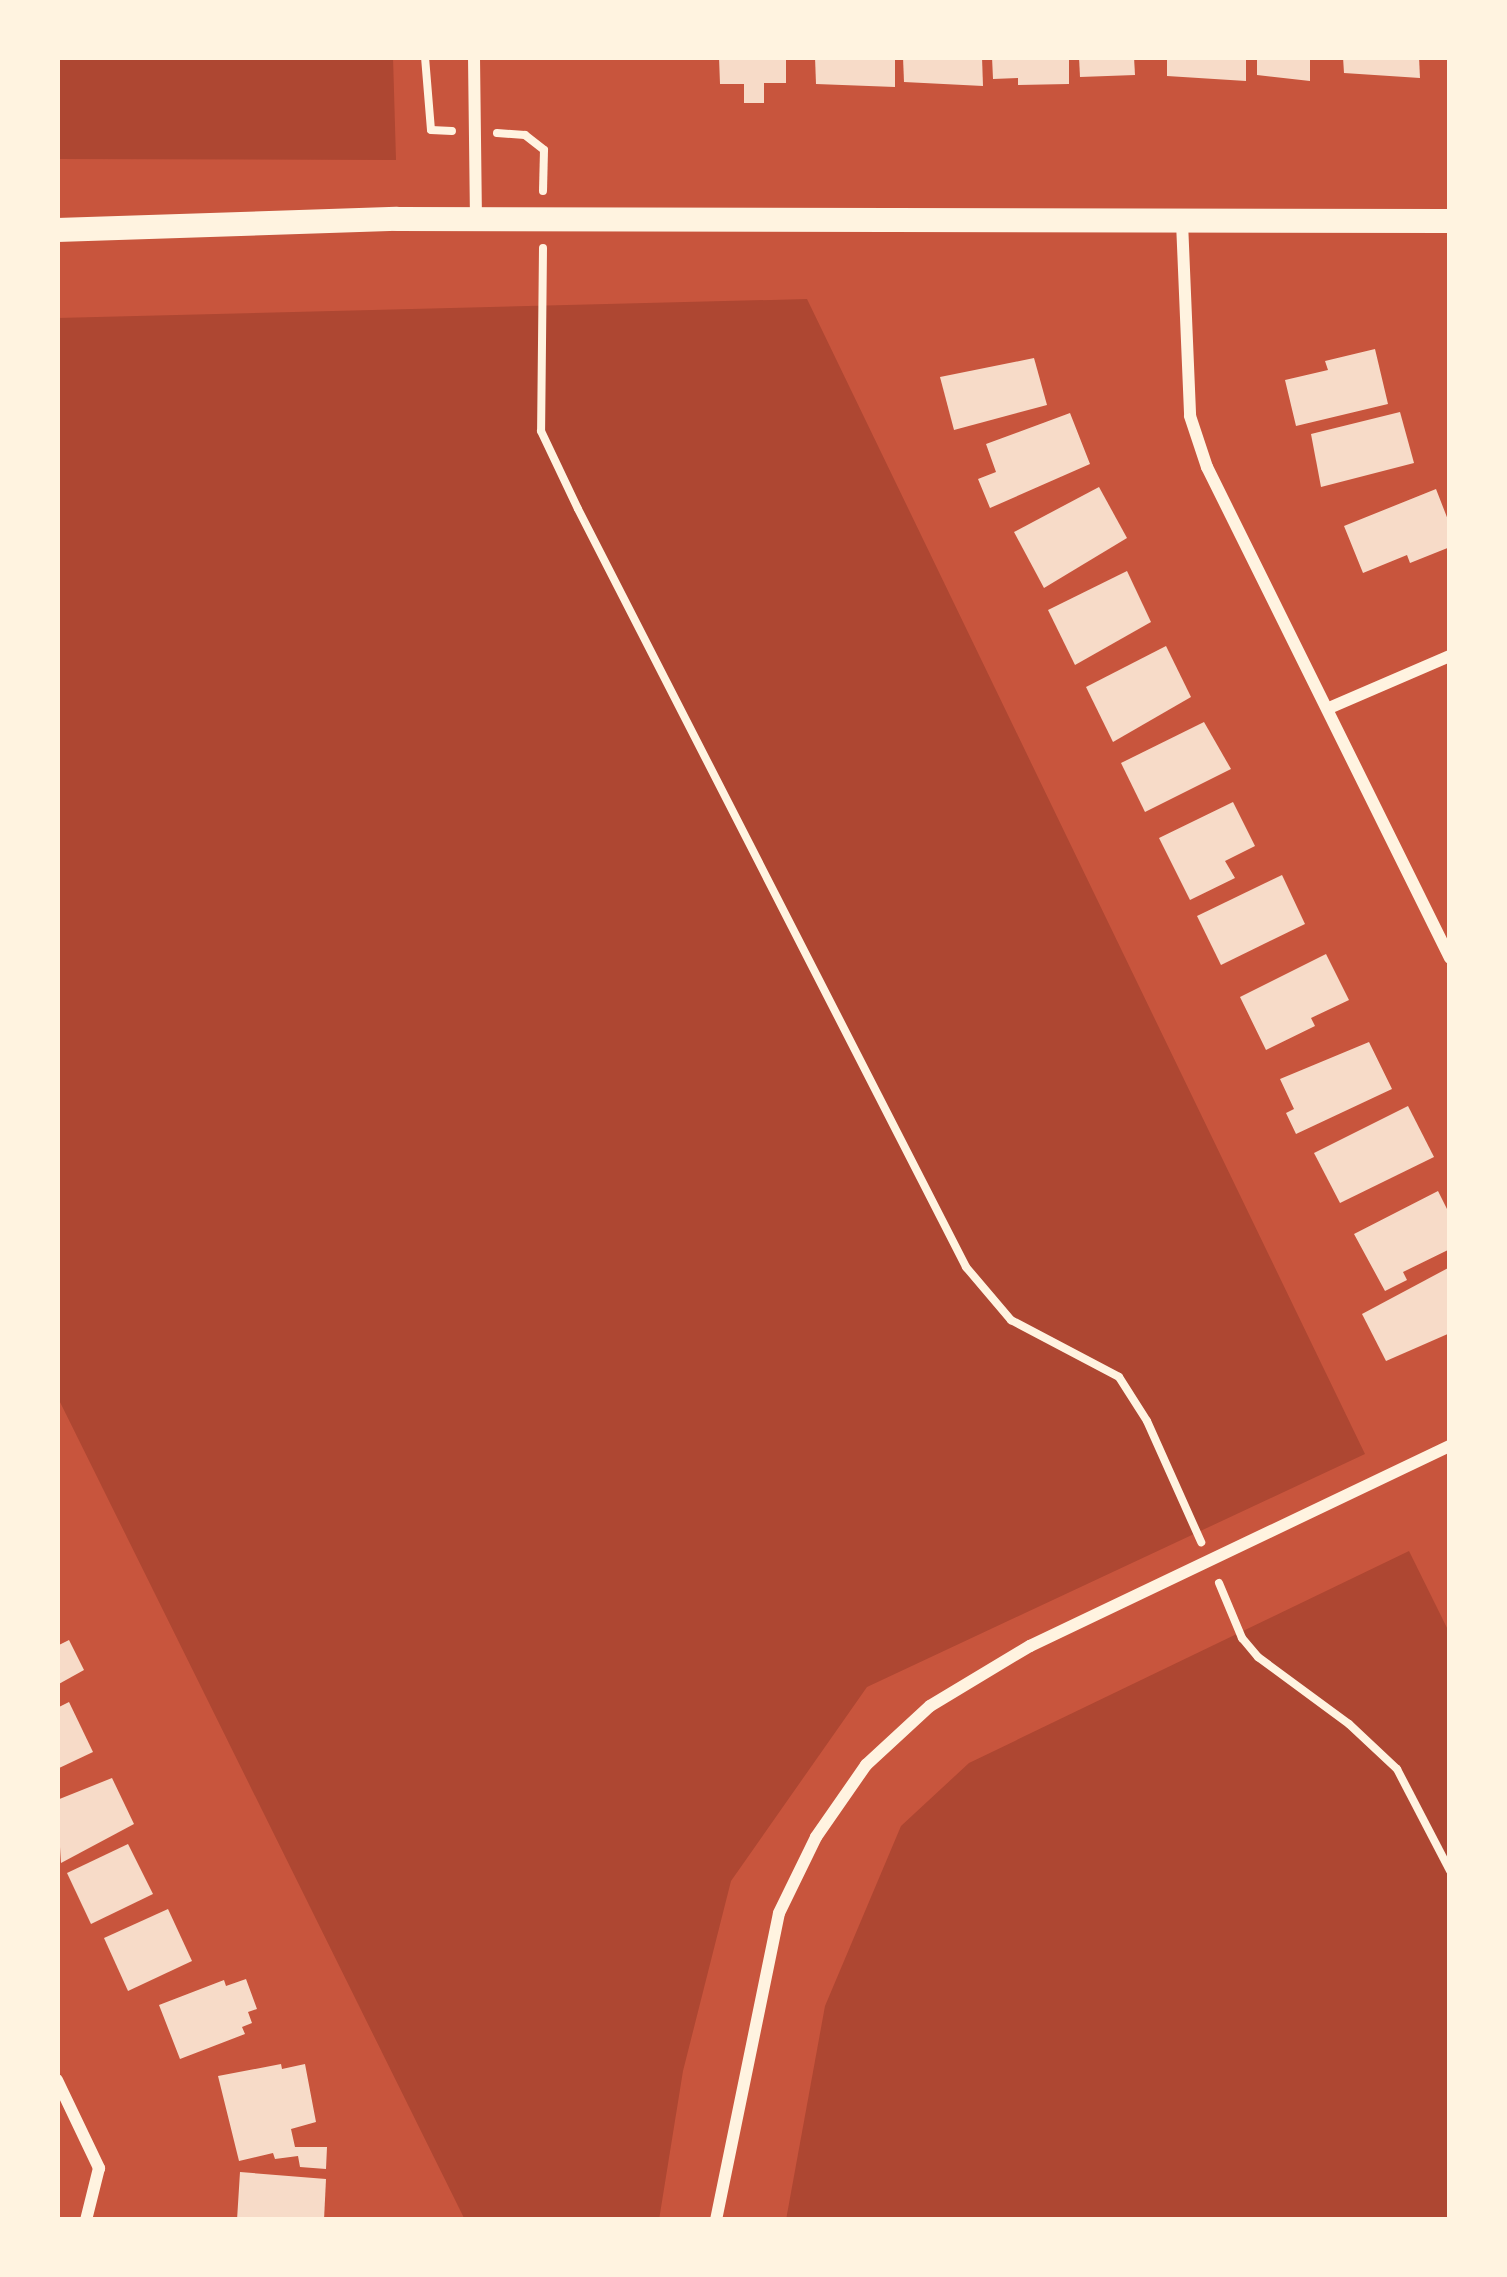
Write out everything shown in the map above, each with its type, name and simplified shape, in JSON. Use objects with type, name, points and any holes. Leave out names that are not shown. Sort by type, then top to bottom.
[{"type":"main road","points":[[57,230],[476,221],[1450,220]]},
{"type":"street","points":[[474,57],[476,221]]},
{"type":"street","points":[[1182,220],[1190,416],[1228,516],[1329,708],[1450,958]]},
{"type":"street","points":[[1329,708],[1450,656]]},
{"type":"street","points":[[716,2220],[779,1913],[816,1837],[866,1765],[930,1706],[1030,1646],[1450,1446]]},
{"type":"street","points":[[57,2080],[99,2168],[86,2220]]},
{"type":"path","points":[[425,57],[431,130]]},
{"type":"path","points":[[525,135],[544,150],[543,176]]},
{"type":"path","points":[[542,273],[542,431],[966,1267],[1011,1320],[1119,1377],[1147,1421],[1200,1539]]},
{"type":"path","points":[[1219,1582],[1242,1638],[1258,1657],[1349,1724],[1397,1769],[1450,1871]]},
{"type":"shaded area","points":[[57,57],[393,57],[396,160],[57,159]]},
{"type":"shaded area","points":[[807,299],[1365,1454],[867,1687],[731,1881],[683,2071],[659,2220],[465,2220],[57,1396],[57,318]]},
{"type":"shaded area","points":[[1409,1551],[1450,1634],[1450,2220],[786,2220],[825,2006],[901,1826],[969,1763]]},
{"type":"building","points":[[719,57],[786,57],[786,83],[764,83],[764,103],[744,103],[744,84],[720,84]]},
{"type":"building","points":[[815,57],[895,57],[895,87],[816,84]]},
{"type":"building","points":[[903,57],[982,57],[983,86],[904,82]]},
{"type":"building","points":[[992,57],[1069,57],[1069,84],[1018,85],[1018,78],[993,79]]},
{"type":"building","points":[[1079,57],[1134,57],[1135,75],[1080,77]]},
{"type":"building","points":[[1167,57],[1246,57],[1246,81],[1167,76]]},
{"type":"building","points":[[1257,57],[1310,57],[1310,81],[1257,75]]},
{"type":"building","points":[[1343,57],[1419,57],[1420,78],[1344,73]]},
{"type":"building","points":[[1375,349],[1388,404],[1296,426],[1285,380],[1328,370],[1325,361]]},
{"type":"building","points":[[1034,358],[1047,405],[954,430],[940,377]]},
{"type":"building","points":[[1400,412],[1414,463],[1321,487],[1311,434]]},
{"type":"building","points":[[1070,413],[1090,464],[990,508],[978,479],[996,472],[986,444]]},
{"type":"building","points":[[1099,487],[1127,538],[1044,588],[1014,532]]},
{"type":"building","points":[[1436,489],[1450,525],[1450,547],[1410,563],[1407,555],[1363,573],[1344,526]]},
{"type":"building","points":[[1127,571],[1151,622],[1075,665],[1048,610]]},
{"type":"building","points":[[1166,646],[1191,697],[1113,742],[1086,687]]},
{"type":"building","points":[[1204,722],[1231,769],[1145,812],[1121,763]]},
{"type":"building","points":[[1233,802],[1255,846],[1225,861],[1235,878],[1190,900],[1159,838]]},
{"type":"building","points":[[1282,875],[1305,924],[1221,965],[1197,916]]},
{"type":"building","points":[[1326,954],[1349,1000],[1311,1018],[1315,1026],[1266,1050],[1240,997]]},
{"type":"building","points":[[1369,1042],[1392,1089],[1296,1134],[1286,1113],[1294,1109],[1280,1079]]},
{"type":"building","points":[[1408,1106],[1434,1157],[1340,1203],[1314,1153]]},
{"type":"building","points":[[1438,1191],[1450,1215],[1450,1249],[1403,1272],[1407,1280],[1385,1291],[1354,1234]]},
{"type":"building","points":[[1450,1267],[1450,1333],[1386,1361],[1362,1314]]},
{"type":"building","points":[[69,1640],[84,1670],[57,1685],[57,1646]]},
{"type":"building","points":[[69,1702],[93,1752],[57,1769],[57,1708]]},
{"type":"building","points":[[112,1778],[134,1824],[61,1863],[57,1800]]},
{"type":"building","points":[[128,1844],[153,1894],[91,1924],[67,1873]]},
{"type":"building","points":[[168,1909],[192,1961],[128,1991],[104,1938]]},
{"type":"building","points":[[246,1979],[257,2009],[248,2012],[252,2023],[242,2027],[245,2034],[180,2059],[159,2005],[224,1980],[226,1986]]},
{"type":"building","points":[[281,2064],[282,2069],[305,2064],[316,2122],[291,2129],[295,2147],[327,2147],[326,2169],[300,2167],[298,2156],[275,2159],[273,2153],[239,2161],[218,2076]]},
{"type":"building","points":[[240,2172],[326,2179],[324,2220],[237,2220]]}]
